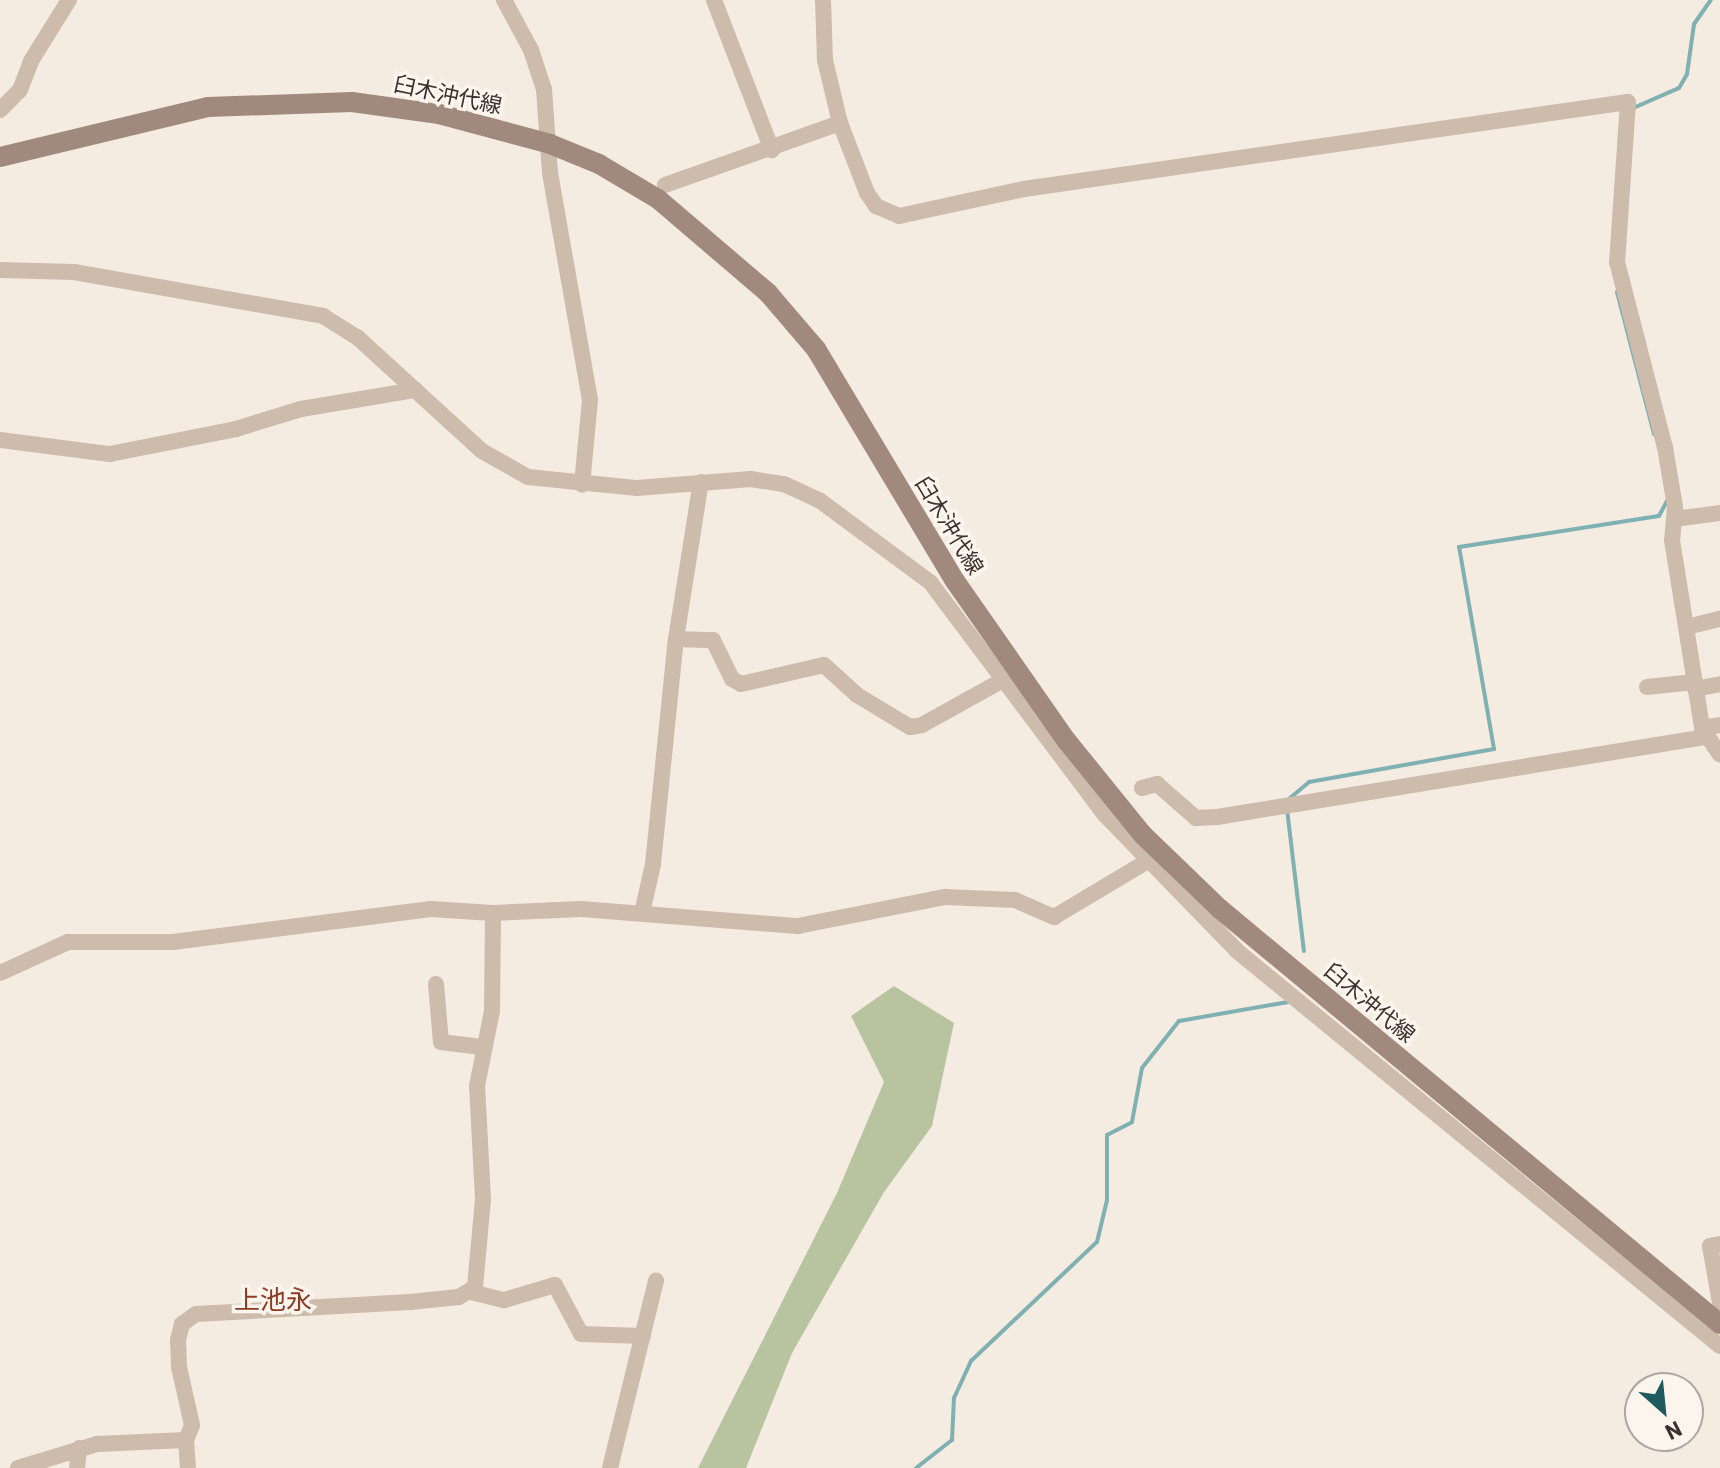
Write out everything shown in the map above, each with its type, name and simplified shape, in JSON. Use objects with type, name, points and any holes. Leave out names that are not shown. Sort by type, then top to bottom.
[{"type":"main road","name":"臼木沖代線","points":[[0,157],[154,117],[266,101],[410,107],[550,144],[599,164],[658,199],[750,276],[793,321],[845,390],[917,520],[992,635],[1096,778],[1181,873],[1718,1314]]},
{"type":"street","points":[[0,110],[20,90],[31,61],[69,0]]},
{"type":"street","points":[[504,0],[542,76],[550,173],[590,400],[582,485]]},
{"type":"street","points":[[714,0],[772,150]]},
{"type":"street","points":[[823,0],[825,60],[840,123],[867,193],[887,213],[907,216],[1024,189],[1628,102],[1617,262],[1665,447],[1703,732],[1720,755]]},
{"type":"street","points":[[665,185],[772,150],[840,123]]},
{"type":"street","points":[[0,270],[74,272],[312,312],[348,330],[505,466],[528,477],[582,485],[637,488],[751,479],[784,484],[827,504],[918,570],[1001,681],[1146,862],[1263,975],[1720,1346]]},
{"type":"street","points":[[0,440],[110,454],[236,429],[301,409],[415,390]]},
{"type":"street","points":[[642,913],[653,864],[676,639],[701,482]]},
{"type":"street","points":[[1674,519],[1720,513]]},
{"type":"street","points":[[1687,627],[1720,619]]},
{"type":"street","points":[[676,639],[713,640],[732,679],[741,684],[824,665],[865,701],[910,727],[922,725],[1001,681]]},
{"type":"street","points":[[1647,687],[1720,684]]},
{"type":"street","points":[[1142,788],[1157,784],[1196,818],[1217,817],[1703,732],[1720,725]]},
{"type":"street","points":[[0,973],[68,942],[173,942],[296,924],[353,923],[423,910],[493,913],[581,909],[798,926],[945,897],[1015,900],[1054,917],[1146,862]]},
{"type":"street","points":[[471,1292],[479,1274],[483,1227],[476,1098],[482,1047],[492,1011],[493,913]]},
{"type":"street","points":[[436,984],[441,1042],[482,1047]]},
{"type":"street","points":[[1718,1314],[1710,1246],[1720,1244]]},
{"type":"street","points":[[610,1468],[656,1281]]},
{"type":"street","points":[[188,1468],[186,1440],[192,1425],[177,1354],[179,1331],[188,1317],[319,1303],[410,1302],[471,1292],[504,1300],[555,1285],[581,1334],[643,1336]]},
{"type":"street","points":[[18,1468],[79,1448],[186,1440]]},
{"type":"street","points":[[77,1468],[79,1448]]},
{"type":"green space","points":[[894,986],[954,1023],[932,1126],[884,1192],[792,1353],[746,1468],[698,1468],[837,1193],[884,1082],[851,1016]]},
{"type":"waterway","points":[[1631,109],[1679,88],[1687,74],[1694,24],[1711,0]]},
{"type":"waterway","points":[[1617,292],[1654,434]]},
{"type":"waterway","points":[[1290,798],[1309,782],[1494,749],[1459,547],[1659,516],[1667,501]]},
{"type":"waterway","points":[[1287,809],[1304,951]]},
{"type":"waterway","points":[[916,1468],[952,1440],[954,1398],[971,1361],[1097,1242],[1107,1200],[1107,1135],[1132,1122],[1142,1068],[1179,1021],[1288,1002]]},
{"type":"district","name":"上池永","points":[[273,1299]]}]
